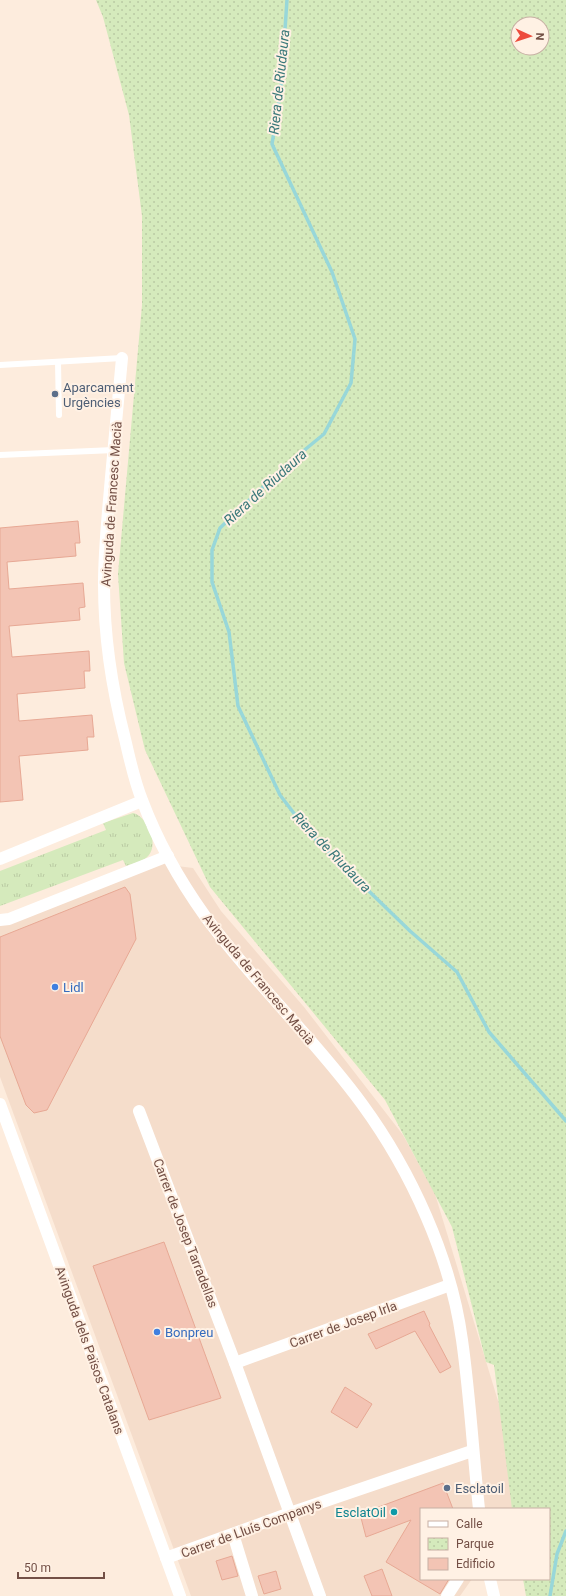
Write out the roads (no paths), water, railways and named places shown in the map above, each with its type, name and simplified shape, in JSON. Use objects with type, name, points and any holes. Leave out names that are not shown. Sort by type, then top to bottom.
[{"type":"street","name":"Avinguda de Francesc Macià","points":[[122,358],[106,536],[104,586],[108,654],[114,694],[132,771],[142,801],[168,856],[204,915],[248,969],[344,1080],[377,1125],[415,1192],[438,1245],[450,1285],[462,1339],[478,1508]]},
{"type":"street","points":[[0,859],[142,801]]},
{"type":"street","points":[[0,920],[9,919],[168,856]]},
{"type":"street","name":"Avinguda dels Països Catalans","points":[[0,1104],[180,1596]]},
{"type":"street","name":"Carrer de Josep Tarradellas","points":[[139,1111],[235,1363],[320,1596]]},
{"type":"street","name":"Carrer de Josep Irla","points":[[235,1363],[450,1285]]},
{"type":"street","name":"Carrer de Lluís Companys","points":[[166,1558],[290,1513],[472,1451]]},
{"type":"street","points":[[233,1534],[252,1596]]},
{"type":"street","points":[[447,1596],[457,1580]]},
{"type":"street","points":[[490,1580],[494,1596]]},
{"type":"lane","points":[[0,365],[122,358]]},
{"type":"lane","points":[[58,362],[59,415]]},
{"type":"lane","points":[[0,455],[114,450]]},
{"type":"waterway","name":"Riera de Riudaura","points":[[287,0],[281,88],[272,144],[332,272],[355,339],[351,383],[324,434],[285,466],[220,528],[212,550],[212,582],[229,632],[238,706],[280,795],[309,833],[410,931],[457,972],[489,1032],[566,1121]]},
{"type":"waterway","name":"Riera de Riudaura","points":[[550,1596],[557,1554],[566,1531]]},
{"type":"place","name":"Aparcament Urgències","points":[[55,394]]},
{"type":"place","name":"Lidl","points":[[55,987]]},
{"type":"place","name":"Bonpreu","points":[[157,1332]]},
{"type":"place","name":"Esclatoil","points":[[447,1488]]},
{"type":"place","name":"EsclatOil","points":[[394,1512]]}]
